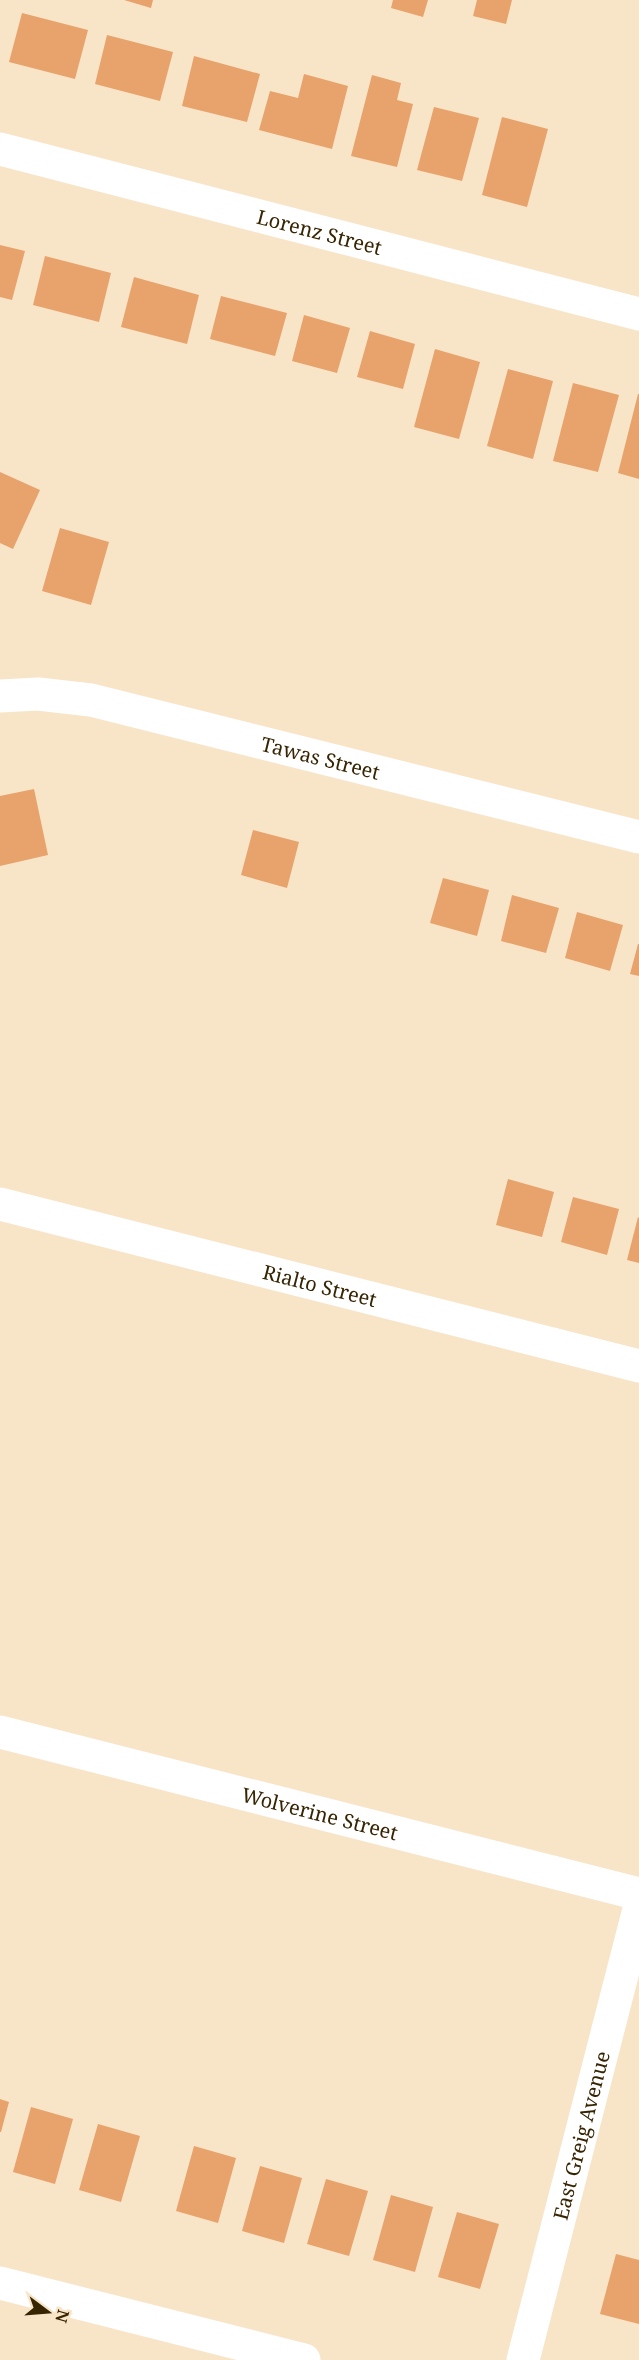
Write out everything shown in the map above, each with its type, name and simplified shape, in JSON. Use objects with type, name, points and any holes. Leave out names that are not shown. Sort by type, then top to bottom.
[{"type":"street","name":"Lorenz Street","points":[[0,150],[639,314]]},
{"type":"street","name":"Tawas Street","points":[[0,696],[38,694],[91,700],[639,837]]},
{"type":"street","name":"Rialto Street","points":[[0,1204],[639,1366]]},
{"type":"street","name":"Wolverine Street","points":[[0,1732],[639,1894]]},
{"type":"street","name":"East Greig Avenue","points":[[523,2360],[639,1909]]},
{"type":"street","points":[[0,2283],[304,2360]]},
{"type":"building","points":[[124,0],[153,0],[151,8]]},
{"type":"building","points":[[393,0],[428,0],[423,17],[391,8]]},
{"type":"building","points":[[477,0],[512,0],[506,24],[473,16]]},
{"type":"building","points":[[22,13],[88,30],[75,79],[9,62]]},
{"type":"building","points":[[107,35],[173,52],[160,101],[95,84]]},
{"type":"building","points":[[194,56],[260,74],[247,122],[182,106]]},
{"type":"building","points":[[304,74],[348,86],[332,149],[259,130],[270,91],[298,98]]},
{"type":"building","points":[[372,75],[401,83],[397,100],[413,104],[397,167],[351,156]]},
{"type":"building","points":[[434,107],[479,118],[462,181],[417,170]]},
{"type":"building","points":[[502,117],[548,129],[527,207],[482,195]]},
{"type":"building","points":[[0,245],[25,251],[12,300],[0,297]]},
{"type":"building","points":[[45,256],[111,273],[99,322],[33,305]]},
{"type":"building","points":[[134,277],[199,295],[187,344],[121,327]]},
{"type":"building","points":[[221,296],[287,313],[275,356],[210,339]]},
{"type":"building","points":[[304,315],[350,328],[337,373],[292,361]]},
{"type":"building","points":[[370,331],[415,344],[403,389],[357,377]]},
{"type":"building","points":[[435,349],[480,362],[459,439],[414,427]]},
{"type":"building","points":[[508,369],[553,381],[533,459],[487,446]]},
{"type":"building","points":[[573,383],[619,395],[598,472],[553,461]]},
{"type":"building","points":[[639,394],[639,479],[618,473]]},
{"type":"building","points":[[0,472],[40,490],[13,549],[0,543]]},
{"type":"building","points":[[60,528],[109,542],[91,605],[42,591]]},
{"type":"building","points":[[34,789],[48,855],[0,866],[0,796]]},
{"type":"building","points":[[253,830],[299,842],[287,888],[241,875]]},
{"type":"building","points":[[443,878],[489,890],[477,936],[430,923]]},
{"type":"building","points":[[512,895],[559,908],[546,953],[501,941]]},
{"type":"building","points":[[577,912],[623,925],[610,971],[565,958]]},
{"type":"building","points":[[639,944],[639,976],[630,974]]},
{"type":"building","points":[[508,1179],[554,1192],[542,1237],[496,1225]]},
{"type":"building","points":[[573,1197],[619,1209],[607,1255],[561,1242]]},
{"type":"building","points":[[639,1218],[639,1263],[627,1260]]},
{"type":"building","points":[[0,2099],[9,2102],[1,2132],[0,2132]]},
{"type":"building","points":[[31,2107],[73,2119],[55,2184],[13,2172]]},
{"type":"building","points":[[98,2124],[140,2136],[121,2202],[79,2190]]},
{"type":"building","points":[[194,2146],[236,2158],[218,2223],[176,2211]]},
{"type":"building","points":[[260,2166],[302,2178],[284,2243],[242,2231]]},
{"type":"building","points":[[326,2179],[368,2191],[349,2256],[307,2244]]},
{"type":"building","points":[[391,2195],[433,2207],[415,2272],[373,2260]]},
{"type":"building","points":[[457,2212],[499,2224],[480,2289],[438,2277]]},
{"type":"building","points":[[616,2254],[639,2260],[639,2324],[600,2314]]}]
